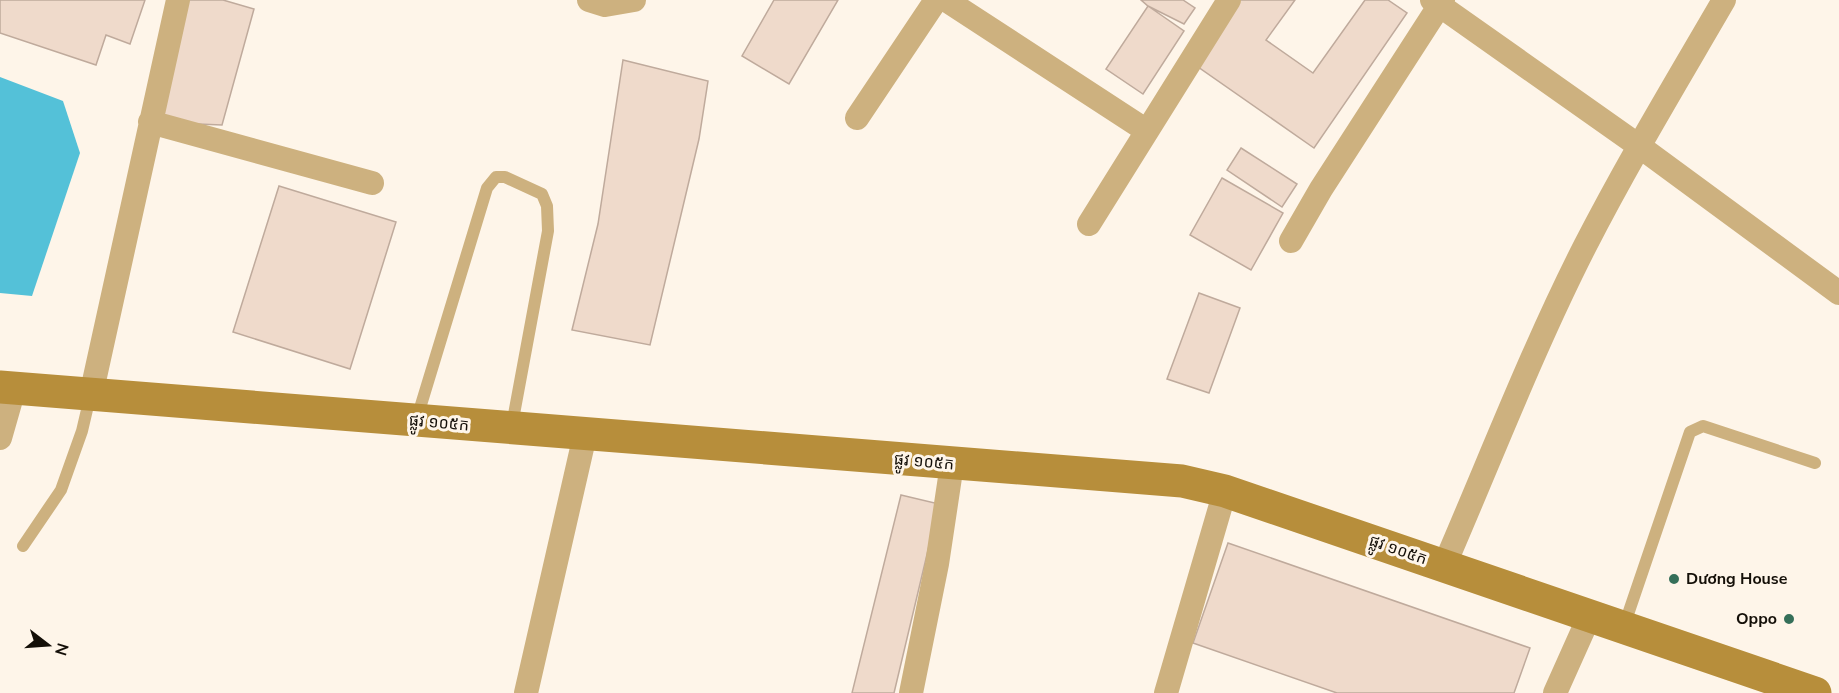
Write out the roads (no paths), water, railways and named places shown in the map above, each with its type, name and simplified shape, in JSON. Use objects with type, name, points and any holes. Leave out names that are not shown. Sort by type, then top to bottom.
[{"type":"main road","name":"ផ្លូវ ១០៥ក","points":[[7,388],[1182,482],[1225,491],[1815,693]]},
{"type":"street","points":[[91,395],[178,0]]},
{"type":"street","points":[[589,0],[605,5],[634,0]]},
{"type":"street","points":[[857,118],[936,0]]},
{"type":"street","points":[[946,0],[1147,131]]},
{"type":"street","points":[[1089,224],[1229,0]]},
{"type":"street","points":[[1444,566],[1534,356],[1585,246],[1639,146],[1724,0]]},
{"type":"street","points":[[1291,241],[1438,2],[1839,293]]},
{"type":"street","points":[[150,122],[372,183]]},
{"type":"street","points":[[0,438],[7,388]]},
{"type":"street","points":[[526,693],[585,435]]},
{"type":"street","points":[[911,693],[937,564],[952,464]]},
{"type":"street","points":[[1166,693],[1225,491]]},
{"type":"street","points":[[1555,693],[1589,617]]},
{"type":"lane","points":[[416,421],[487,188],[496,177],[505,177],[542,194],[547,206],[548,231],[511,429]]},
{"type":"lane","points":[[23,546],[61,490],[82,431],[91,395]]},
{"type":"lane","points":[[1624,627],[1690,432],[1703,426],[1815,463]]},
{"type":"water","points":[[0,77],[63,101],[80,153],[32,296],[0,293]]},
{"type":"place","name":"Dương House","points":[[1674,579]]},
{"type":"place","name":"Oppo","points":[[1789,619]]}]
